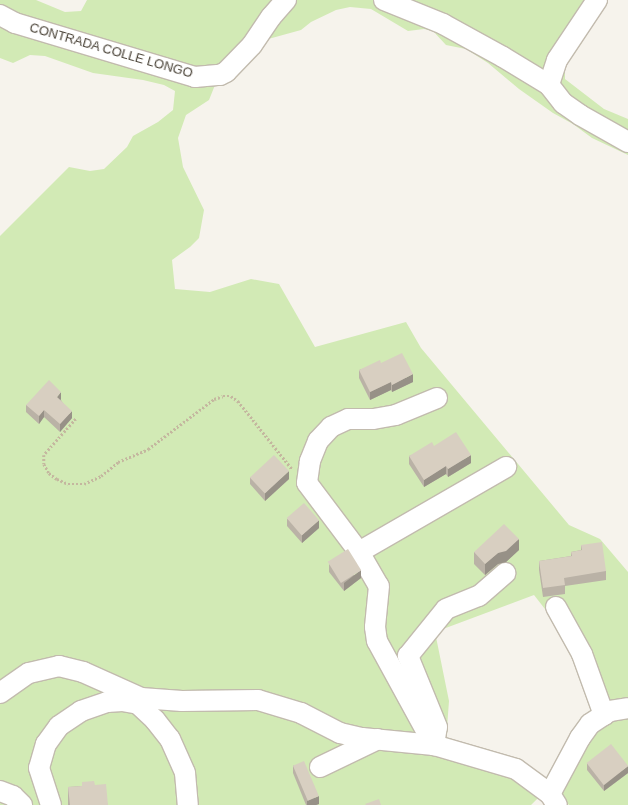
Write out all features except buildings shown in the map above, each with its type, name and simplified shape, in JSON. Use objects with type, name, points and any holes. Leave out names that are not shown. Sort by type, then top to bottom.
[{"type":"street","name":"CONTRADA COLLE LONGO","points":[[0,15],[16,23],[195,77],[220,75],[226,72],[252,45],[271,17],[286,0]]},
{"type":"street","points":[[384,0],[443,24],[504,57],[549,85],[563,103],[580,115],[628,142]]},
{"type":"street","points":[[549,85],[557,60],[596,0]]},
{"type":"street","points":[[434,744],[377,641],[375,627],[379,586],[359,552],[307,483],[310,461],[318,442],[331,427],[348,419],[373,419],[396,415],[437,398]]},
{"type":"street","points":[[359,552],[506,467]]},
{"type":"street","points":[[434,744],[437,727],[408,656],[446,609],[479,596],[505,573]]},
{"type":"street","points":[[556,607],[582,654],[592,678],[604,715]]},
{"type":"street","points":[[0,693],[29,673],[59,666],[83,672],[140,702],[170,739],[185,773],[188,805]]},
{"type":"street","points":[[51,805],[39,768],[46,744],[59,726],[81,711],[108,702],[258,700],[301,713],[340,732],[378,739],[434,744],[516,770],[554,800],[580,738],[590,724],[610,711],[628,707]]},
{"type":"street","points":[[320,768],[378,739]]},
{"type":"street","points":[[0,791],[13,796],[22,805]]},
{"type":"path","points":[[76,419],[44,455],[44,464],[49,473],[68,484],[84,484],[102,476],[118,462],[148,448],[214,399],[223,396],[231,396],[238,402],[300,479],[307,483]]},
{"type":"green space","points":[[0,0],[36,0],[65,12],[81,11],[87,0],[592,0],[549,69],[565,72],[565,79],[604,109],[628,119],[628,155],[592,138],[519,89],[488,63],[466,49],[446,45],[433,31],[424,29],[408,31],[371,9],[350,7],[336,10],[311,22],[301,30],[261,41],[217,80],[209,100],[186,115],[178,138],[183,167],[204,210],[199,238],[190,247],[172,260],[175,289],[210,292],[251,279],[279,284],[315,347],[406,322],[421,348],[569,525],[600,539],[628,572],[628,805],[569,805],[547,781],[568,740],[592,708],[578,667],[559,627],[534,595],[435,632],[449,701],[446,741],[369,734],[328,719],[147,692],[91,670],[0,684],[0,236],[69,167],[90,171],[104,169],[127,147],[133,136],[158,122],[173,110],[175,91],[164,85],[143,80],[93,73],[45,56],[30,55],[13,63],[0,58]]},
{"type":"green space","points":[[59,674],[78,679],[148,707],[257,708],[379,743],[511,771],[541,795],[531,805],[0,805],[0,702],[36,678]]}]
